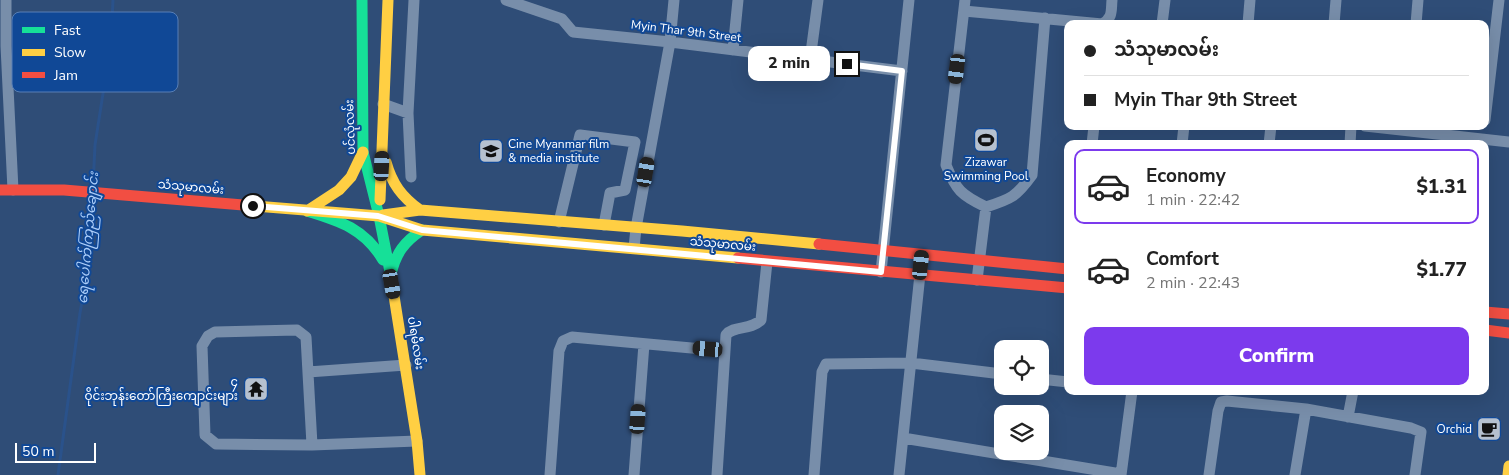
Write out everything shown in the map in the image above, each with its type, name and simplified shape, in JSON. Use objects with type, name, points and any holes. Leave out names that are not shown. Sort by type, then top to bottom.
[{"type":"main road","name":"ပင်လုံလမ်း","points":[[362,0],[363,152],[378,216]]},
{"type":"main road","points":[[378,216],[383,150],[383,104],[388,0]]},
{"type":"main road","points":[[383,150],[389,177],[396,189],[408,202],[420,210]]},
{"type":"main road","points":[[307,211],[339,190],[351,177],[363,152]]},
{"type":"main road","name":"သံသုမာလမ်း","points":[[0,190],[64,190],[378,216],[420,210],[735,237],[1064,269]]},
{"type":"main road","points":[[307,211],[335,219],[352,227],[369,239],[378,249],[390,276]]},
{"type":"main road","name":"သံသုမာလမ်း","points":[[378,216],[422,230],[1064,288]]},
{"type":"main road","name":"ပါရမီလမ်း","points":[[378,216],[406,365],[420,475]]},
{"type":"main road","points":[[390,276],[395,256],[402,246],[422,230]]},
{"type":"main road","points":[[734,259],[735,237]]},
{"type":"main road","points":[[1489,312],[1509,314]]},
{"type":"main road","points":[[1489,330],[1509,333]]},
{"type":"main road","points":[[1508,475],[1509,466]]},
{"type":"street","points":[[6,0],[6,46],[13,190]]},
{"type":"street","points":[[411,177],[408,113],[414,0]]},
{"type":"street","name":"Myin Thar 9th Street","points":[[506,0],[562,19],[574,32],[902,71]]},
{"type":"street","points":[[634,248],[670,42],[674,0]]},
{"type":"street","points":[[733,50],[738,0]]},
{"type":"street","points":[[810,60],[818,0]]},
{"type":"street","points":[[881,272],[909,0]]},
{"type":"street","points":[[1108,20],[1111,16],[1112,0]]},
{"type":"street","points":[[1162,20],[1165,0]]},
{"type":"street","points":[[1248,20],[1250,0]]},
{"type":"street","points":[[1334,20],[1336,0]]},
{"type":"street","points":[[1416,20],[1418,0]]},
{"type":"street","points":[[1489,86],[1499,0]]},
{"type":"street","points":[[1045,18],[1032,175],[1019,193],[1004,201],[986,207],[969,199],[954,185],[946,166],[965,6],[1064,20]]},
{"type":"street","points":[[383,104],[408,113]]},
{"type":"street","points":[[1411,130],[1436,139],[1483,139],[1509,142]]},
{"type":"street","points":[[1483,139],[1484,130]]},
{"type":"street","points":[[558,222],[580,136],[635,142],[625,190],[610,194],[604,226]]},
{"type":"street","points":[[976,280],[986,207]]},
{"type":"street","points":[[899,475],[922,255]]},
{"type":"street","points":[[717,475],[726,335],[729,331],[747,328],[761,320],[767,262]]},
{"type":"street","points":[[312,445],[306,337],[297,330],[215,332],[208,336],[202,346],[205,435],[210,441],[216,444],[312,445],[417,441]]},
{"type":"street","points":[[550,475],[559,351],[563,341],[572,337],[724,351]]},
{"type":"street","points":[[634,475],[644,344]]},
{"type":"street","points":[[814,475],[822,372],[826,364],[911,364],[994,373]]},
{"type":"street","points":[[308,372],[406,365]]},
{"type":"street","points":[[1049,380],[1064,382]]},
{"type":"street","points":[[903,438],[1121,474],[1131,395]]},
{"type":"street","points":[[1348,417],[1352,395]]},
{"type":"street","points":[[1209,475],[1218,411],[1221,402],[1227,400],[1306,409],[1411,428],[1421,432],[1415,475]]},
{"type":"street","points":[[1295,475],[1306,409]]},
{"type":"waterway","name":"ရေပေါက်ကြည်ချောင်း","points":[[112,12],[113,0]]},
{"type":"waterway","name":"ရေပေါက်ကြည်ချောင်း","points":[[93,187],[95,145],[103,92]]},
{"type":"waterway","name":"ရေပေါက်ကြည်ချောင်း","points":[[58,475],[88,268],[92,195]]},
{"type":"traffic: fast","points":[[362,0],[363,152],[379,216],[391,277]]},
{"type":"traffic: fast","points":[[307,211],[351,228],[368,241],[383,260]]},
{"type":"traffic: fast","points":[[391,274],[395,260],[402,249],[410,239],[422,230]]},
{"type":"traffic: slow","points":[[380,200],[388,0]]},
{"type":"traffic: slow","points":[[307,211],[339,190],[351,177],[363,152]]},
{"type":"traffic: slow","points":[[386,162],[391,177],[398,189],[420,210]]},
{"type":"traffic: slow","points":[[255,206],[379,216]]},
{"type":"traffic: slow","points":[[383,215],[420,210],[819,244]]},
{"type":"traffic: slow","points":[[379,216],[422,230],[738,258]]},
{"type":"traffic: slow","points":[[391,277],[417,441],[420,475]]},
{"type":"traffic: slow","points":[[1508,475],[1509,466]]},
{"type":"traffic: jam","points":[[0,190],[64,190],[255,206]]},
{"type":"traffic: jam","points":[[819,244],[1064,269]]},
{"type":"traffic: jam","points":[[738,258],[1064,288]]},
{"type":"traffic: jam","points":[[1489,312],[1509,314]]},
{"type":"traffic: jam","points":[[1489,330],[1509,333]]},
{"type":"place","name":"Zizawar Swimming Pool","points":[[986,140]]},
{"type":"place","name":"Cine Myanmar film & media institute","points":[[491,151]]},
{"type":"place","name":"၄ ဝိုင်းဘုန်းတော်ကြီးကျောင်းများ","points":[[256,389]]},
{"type":"place","name":"Orchid","points":[[1489,429]]},
{"type":"route","points":[[253,206],[378,216],[422,230],[881,272],[902,71],[847,64]]}]
